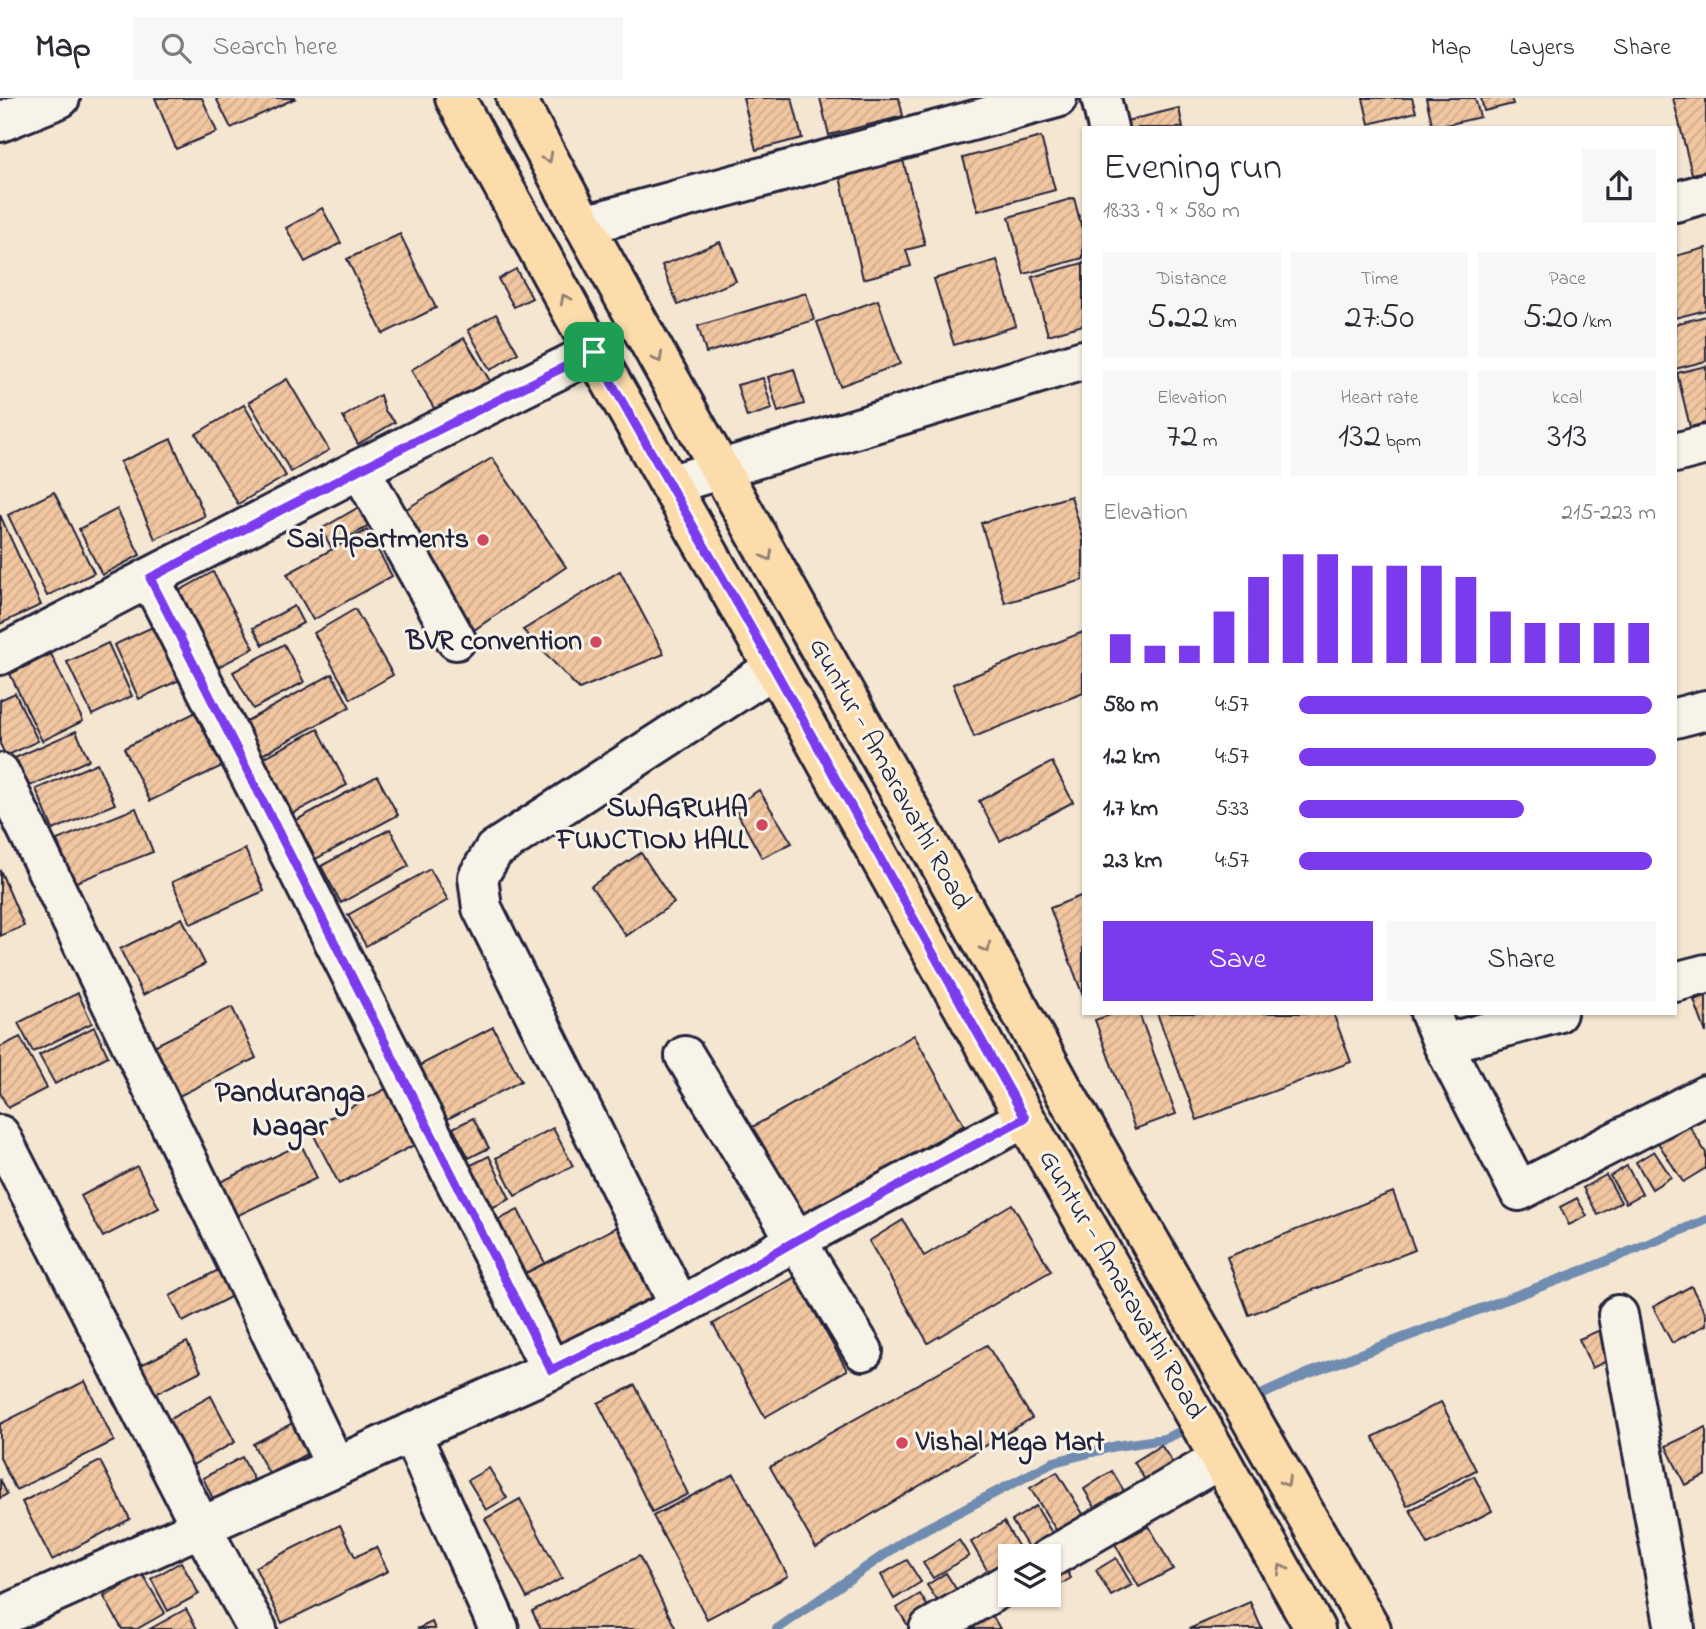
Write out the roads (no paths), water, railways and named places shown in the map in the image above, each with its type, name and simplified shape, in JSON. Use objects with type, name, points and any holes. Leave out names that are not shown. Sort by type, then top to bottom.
[{"type":"main road","name":"Guntur - Amaravathi Road","points":[[455,98],[594,352],[1315,1629]]},
{"type":"main road","name":"Guntur - Amaravathi Road","points":[[516,98],[1065,1093],[1371,1629]]},
{"type":"street","points":[[0,122],[60,98]]},
{"type":"street","points":[[584,225],[1057,98]]},
{"type":"street","points":[[1101,98],[1108,126]]},
{"type":"street","points":[[1677,201],[1706,193]]},
{"type":"street","points":[[0,655],[360,469],[594,352]]},
{"type":"street","points":[[669,485],[1082,360]]},
{"type":"street","points":[[1677,452],[1706,445]]},
{"type":"street","points":[[360,469],[456,640]]},
{"type":"street","points":[[150,578],[551,1370]]},
{"type":"street","points":[[680,1307],[482,908],[478,877],[494,850],[774,668]]},
{"type":"street","points":[[1677,717],[1706,710]]},
{"type":"street","points":[[0,773],[336,1467]]},
{"type":"street","points":[[1677,981],[1706,974]]},
{"type":"street","points":[[1542,1015],[1436,1028],[1519,1191],[1706,1095]]},
{"type":"street","points":[[685,1056],[863,1351]]},
{"type":"street","points":[[0,1617],[551,1370],[680,1307],[797,1240],[1025,1118]]},
{"type":"street","points":[[0,1135],[201,1527],[257,1629]]},
{"type":"street","points":[[1618,1315],[1675,1629]]},
{"type":"street","points":[[411,1433],[499,1629]]},
{"type":"street","points":[[1061,1551],[1215,1450]]},
{"type":"street","points":[[929,1629],[998,1589]]},
{"type":"waterway","points":[[1248,1401],[1307,1374],[1587,1269],[1706,1220]]},
{"type":"waterway","points":[[777,1629],[910,1537],[1054,1462],[1116,1446],[1164,1439],[1193,1426]]},
{"type":"place","name":"Sai Apartments","points":[[483,540]]},
{"type":"place","name":"BVR convention","points":[[596,642]]},
{"type":"place","name":"SWAGRUHA FUNCTION HALL","points":[[762,825]]},
{"type":"place","name":"Vishal Mega Mart","points":[[902,1443]]},
{"type":"district","name":"Panduranga Nagar","points":[[290,1111]]}]
